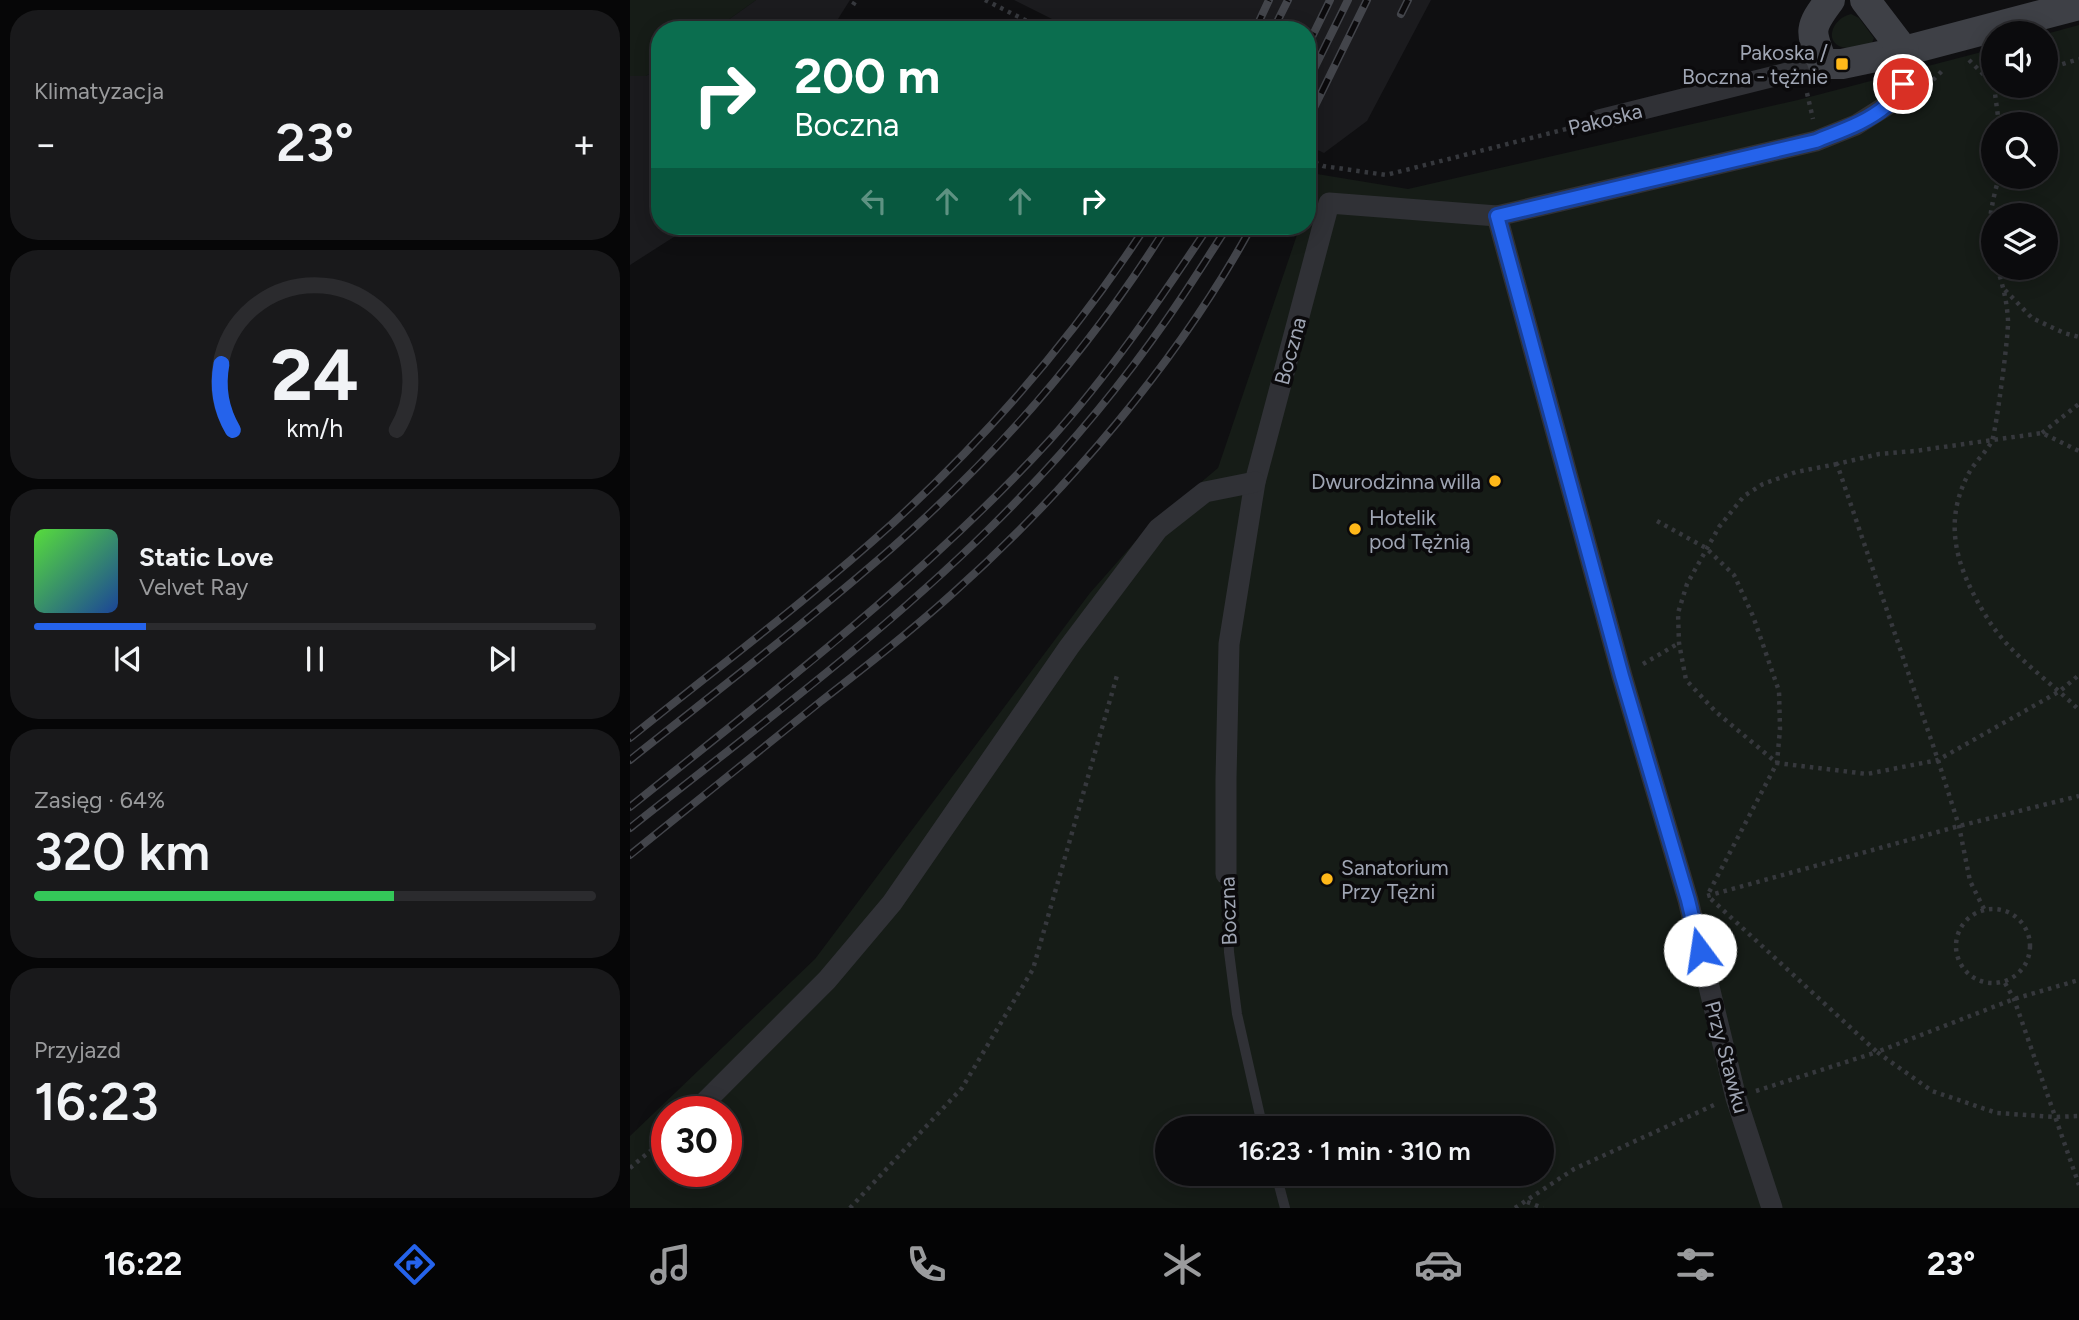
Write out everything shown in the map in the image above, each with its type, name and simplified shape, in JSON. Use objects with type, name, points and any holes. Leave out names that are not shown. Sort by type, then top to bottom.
[{"type":"street","points":[[1823,64],[1811,34],[1816,18],[1830,0]]},
{"type":"street","points":[[1865,0],[1904,51]]},
{"type":"street","name":"Pakoska","points":[[1599,120],[1823,64],[1842,64],[1904,51],[2079,5]]},
{"type":"street","name":"Boczna","points":[[1226,874],[1229,644],[1255,482],[1329,204],[1497,216],[1816,141],[1856,125],[1886,106],[1903,84],[1904,51]]},
{"type":"street","name":"Przy Stawku","points":[[1497,216],[1622,676],[1698,898],[1736,1098],[1772,1208]]},
{"type":"street","points":[[711,1096],[896,907],[1069,648],[1158,529],[1205,492],[1255,482]]},
{"type":"lane","name":"Boczna","points":[[1226,874],[1229,952],[1237,1014],[1260,1116]]},
{"type":"lane","points":[[1279,1186],[1285,1208]]},
{"type":"path","points":[[985,0],[1027,21]]},
{"type":"path","points":[[2058,65],[2079,59]]},
{"type":"path","points":[[1794,96],[1807,93],[1811,111]]},
{"type":"path","name":"Pakoska","points":[[1316,163],[1386,175],[1599,120]]},
{"type":"path","points":[[2001,280],[2008,321],[1993,439],[1969,473],[1954,514],[1955,545],[1962,570],[1987,618],[2021,659],[2079,710]]},
{"type":"path","points":[[2004,289],[2032,318],[2079,337]]},
{"type":"path","points":[[2079,404],[2042,433],[1879,454],[1796,472],[1763,484],[1744,496],[1706,548],[1687,584],[1678,613],[1679,643],[1686,680],[1716,712],[1777,763],[1867,774],[1938,760],[2060,691],[2079,675]]},
{"type":"path","points":[[2042,433],[2079,451]]},
{"type":"path","points":[[1838,464],[1959,826],[1970,881],[1984,909]]},
{"type":"path","points":[[1657,520],[1706,548],[1734,575],[1753,616],[1779,691],[1777,763],[1698,898]]},
{"type":"path","points":[[1622,676],[1679,643]]},
{"type":"path","points":[[850,1208],[962,1088],[1032,969],[1118,672]]},
{"type":"path","points":[[1698,898],[2079,796]]},
{"type":"path","points":[[1698,898],[1877,1052],[1932,1091],[1997,1113],[2079,1116]]},
{"type":"path","points":[[1984,909],[2007,910],[2025,925],[2032,947],[2024,969],[2005,983],[1988,984],[1972,978],[1960,965],[1955,948],[1958,932],[1968,918],[1984,909]]},
{"type":"path","points":[[1515,1208],[1574,1169],[1708,1108],[1877,1052],[2014,999],[2079,980]]},
{"type":"path","points":[[2005,983],[2014,999],[2079,1185]]},
{"type":"path","points":[[630,1168],[651,1150]]},
{"type":"path","points":[[1526,1201],[1543,1208]]},
{"type":"shaded area","points":[[630,0],[756,0],[727,21],[651,21],[651,73],[646,76],[630,76]]},
{"type":"shaded area","points":[[756,0],[850,0],[837,21],[727,21]]},
{"type":"shaded area","points":[[1014,0],[1431,0],[1367,121],[1324,153],[1316,149],[1316,21],[1056,21]]},
{"type":"shaded area","points":[[1851,14],[1859,18],[1874,38],[1871,45],[1847,48],[1835,43],[1832,38],[1834,26]]},
{"type":"shaded area","points":[[2079,25],[2079,1208],[630,1208],[630,1136],[651,1116],[651,1187],[742,1187],[742,1096],[672,1096],[815,959],[1090,593],[1149,526],[1218,468],[1297,235],[1316,235],[1317,174],[1408,189],[1798,100],[1981,52],[1981,98],[2058,98],[2058,31]]},
{"type":"shaded area","points":[[651,73],[651,235],[677,235],[630,265],[630,76],[646,76]]},
{"type":"railway","points":[[1259,21],[1269,0]]},
{"type":"railway","points":[[1278,21],[1288,0]]},
{"type":"railway","points":[[1316,29],[1330,0]]},
{"type":"railway","points":[[1316,65],[1348,0]]},
{"type":"railway","points":[[1316,104],[1367,0]]},
{"type":"railway","points":[[1401,14],[1408,0]]},
{"type":"railway","points":[[630,738],[829,579],[929,489],[997,419],[1060,345],[1140,235]]},
{"type":"railway","points":[[630,760],[861,575],[970,474],[1042,396],[1075,355],[1108,313],[1161,235]]},
{"type":"railway","points":[[630,807],[846,632],[950,541],[1000,492],[1092,391],[1203,235]]},
{"type":"railway","points":[[630,828],[859,646],[947,569],[1013,505],[1083,428],[1147,347],[1222,235]]},
{"type":"railway","points":[[630,855],[920,622],[1037,512],[1078,468],[1155,375],[1223,277],[1247,235]]},
{"type":"place","name":"Pakoska / Boczna - tężnie","points":[[1842,64]]},
{"type":"place","name":"Dwurodzinna willa","points":[[1495,481]]},
{"type":"place","name":"Hotelik pod Tężnią","points":[[1355,529]]},
{"type":"place","name":"Sanatorium Przy Tężni","points":[[1327,879]]},
{"type":"route","points":[[1700,950],[1688,900],[1622,676],[1497,216],[1816,141],[1871,116],[1886,106],[1903,84]]}]
